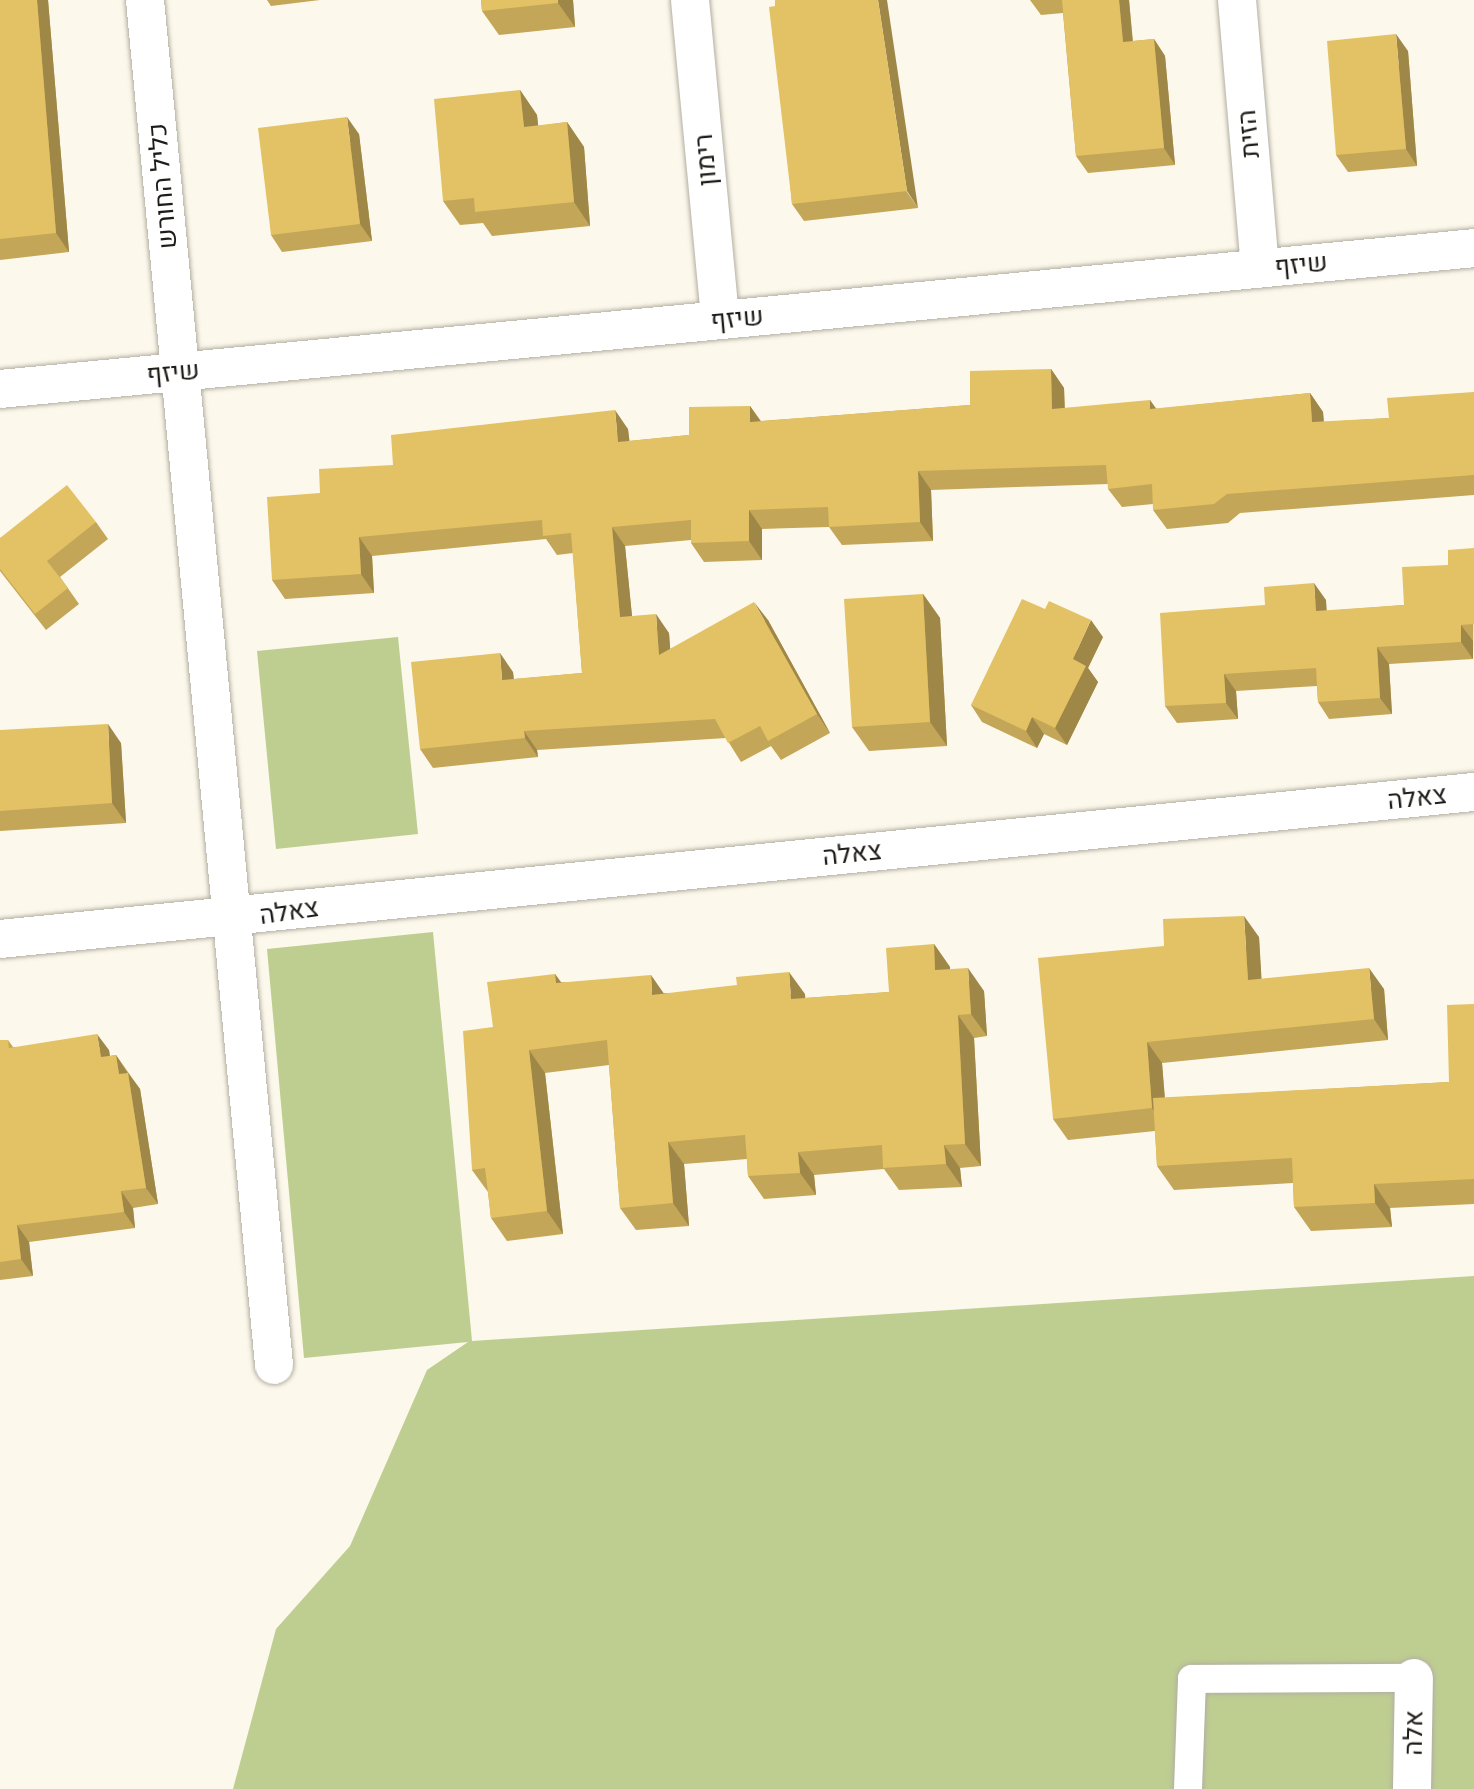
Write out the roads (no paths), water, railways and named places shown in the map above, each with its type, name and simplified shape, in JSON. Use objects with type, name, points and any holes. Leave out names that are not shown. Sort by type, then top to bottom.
[{"type":"street","name":"כליל החורש","points":[[145,0],[179,371]]},
{"type":"street","name":"רימון","points":[[690,0],[720,320]]},
{"type":"street","name":"הזית","points":[[1237,0],[1260,268]]},
{"type":"street","name":"שיזף","points":[[0,388],[1474,248]]},
{"type":"street","name":"צאלה","points":[[179,371],[274,1365]]},
{"type":"street","name":"צאלה","points":[[0,939],[232,918],[1474,792]]},
{"type":"street","name":"אלה","points":[[1412,1789],[1414,1678]]},
{"type":"lane","points":[[1188,1789],[1192,1679],[1414,1678]]}]
